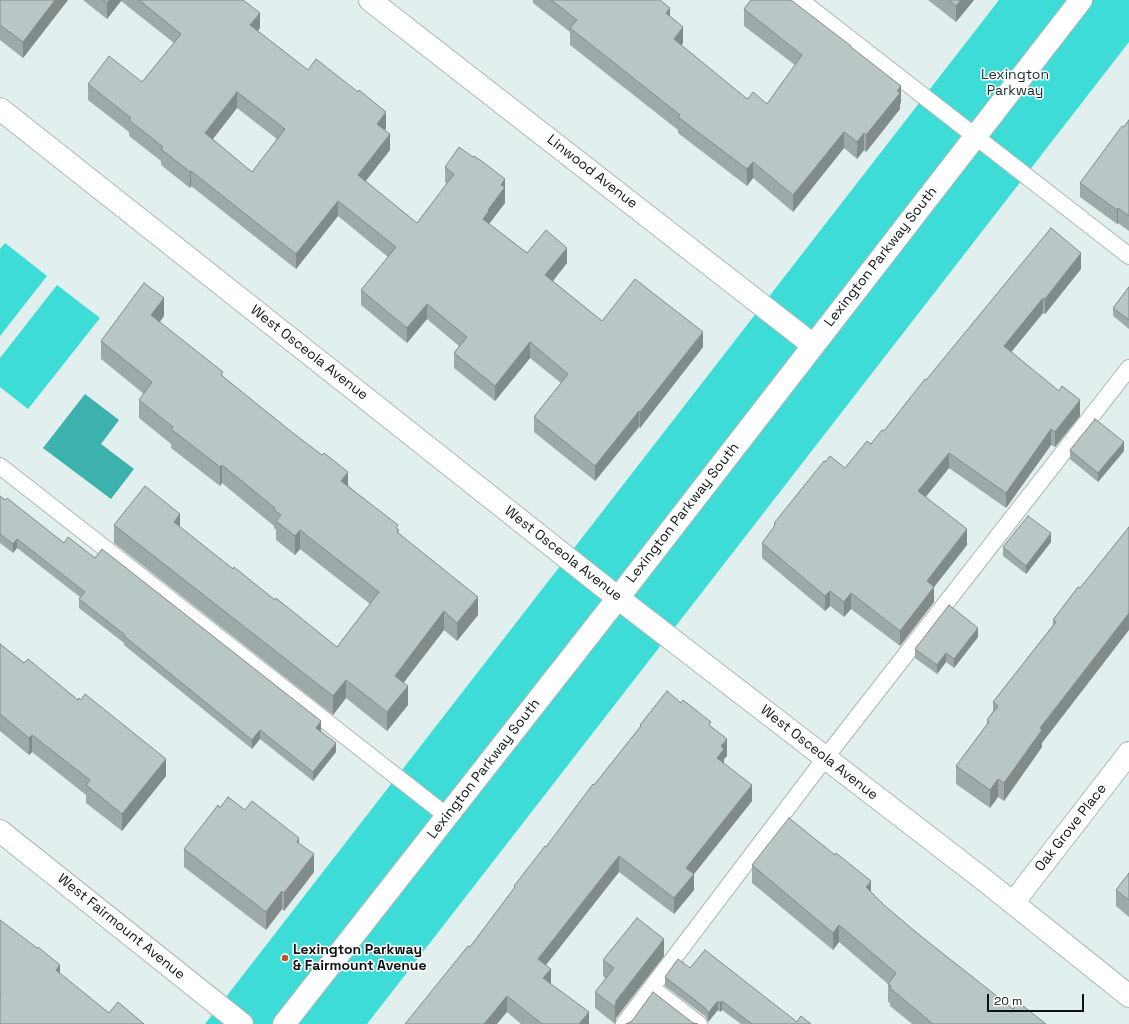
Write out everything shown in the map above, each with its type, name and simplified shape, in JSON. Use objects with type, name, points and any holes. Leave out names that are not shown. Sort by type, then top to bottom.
[{"type":"street","name":"Linwood Avenue","points":[[370,0],[813,344]]},
{"type":"street","name":"Lexington Parkway South","points":[[284,1024],[618,598],[974,136],[1081,0]]},
{"type":"street","name":"West Osceola Avenue","points":[[0,109],[618,598],[826,757],[1129,996]]},
{"type":"street","name":"Oak Grove Place","points":[[1013,903],[1129,753]]},
{"type":"street","name":"West Fairmount Avenue","points":[[0,831],[242,1024]]},
{"type":"lane","points":[[800,0],[1129,256]]},
{"type":"lane","points":[[624,1024],[826,757],[1129,368]]},
{"type":"lane","points":[[0,466],[447,816]]},
{"type":"lane","points":[[652,988],[699,1024]]},
{"type":"green space","name":"Lexington Parkway","points":[[999,0],[1129,0],[1129,42],[367,1024],[205,1024]]},
{"type":"green space","points":[[5,243],[47,276],[0,336],[0,249]]},
{"type":"green space","points":[[57,285],[100,318],[28,409],[0,387],[0,358]]},
{"type":"shaded area","points":[[85,394],[119,420],[101,444],[134,469],[111,499],[43,448]]},
{"type":"building","points":[[0,0],[55,0],[23,42],[0,25]]},
{"type":"building","points":[[103,0],[110,0],[107,3]]},
{"type":"building","points":[[139,0],[243,0],[260,13],[250,25],[308,70],[316,59],[358,92],[359,90],[386,112],[377,124],[390,134],[358,175],[417,223],[454,174],[445,167],[459,147],[483,162],[505,179],[501,185],[505,187],[483,219],[527,253],[546,230],[567,248],[545,275],[602,321],[635,279],[703,332],[595,466],[534,417],[568,374],[530,342],[495,386],[454,353],[467,337],[427,304],[407,328],[361,290],[396,247],[338,201],[296,254],[161,149],[163,147],[129,120],[131,118],[88,84],[109,56],[142,82],[181,34]],"holes":[[[237,92],[285,129],[252,172],[205,133]]]},
{"type":"building","points":[[551,0],[660,0],[670,8],[666,13],[683,27],[674,39],[746,98],[748,99],[753,92],[767,104],[802,55],[744,9],[751,0],[791,0],[901,86],[897,91],[900,93],[866,135],[864,133],[857,142],[844,132],[793,195],[753,162],[747,169],[678,117],[680,115],[570,28],[577,20]]},
{"type":"building","points":[[949,0],[961,0],[956,6]]},
{"type":"building","points":[[1129,120],[1129,216],[1118,208],[1117,210],[1080,183],[1122,126],[1124,127]]},
{"type":"building","points":[[1051,228],[1081,253],[1045,299],[1043,298],[1004,346],[1059,391],[1062,386],[1080,400],[1055,432],[1051,429],[1006,493],[949,453],[918,491],[967,529],[927,581],[934,587],[900,631],[851,593],[844,602],[830,591],[825,596],[762,543],[774,527],[775,522],[824,461],[825,462],[830,456],[845,468],[867,441],[871,444],[882,430],[884,431],[925,379],[926,380]]},
{"type":"building","points":[[144,283],[164,298],[151,315],[223,372],[221,375],[293,433],[322,455],[324,453],[348,472],[341,481],[398,525],[396,528],[399,530],[397,532],[478,597],[457,623],[444,611],[395,676],[408,686],[387,712],[346,680],[333,696],[114,525],[145,486],[180,514],[174,522],[233,569],[234,567],[275,600],[276,598],[337,647],[379,592],[300,530],[295,536],[276,521],[281,515],[274,510],[275,508],[222,465],[220,467],[171,429],[173,427],[139,400],[152,382],[101,341]]},
{"type":"building","points":[[1129,287],[1129,320],[1113,308]]},
{"type":"building","points":[[1095,419],[1124,442],[1098,473],[1070,450]]},
{"type":"building","points":[[0,496],[5,500],[7,498],[64,543],[68,537],[95,558],[102,549],[321,721],[316,728],[336,743],[313,772],[260,730],[252,740],[79,599],[85,592],[17,539],[13,544],[0,534]]},
{"type":"building","points":[[1028,516],[1051,533],[1026,566],[1003,547]]},
{"type":"building","points":[[1129,527],[1129,613],[1040,728],[1042,730],[1004,783],[998,779],[990,790],[956,766],[989,722],[987,720],[998,706],[993,702],[1056,622],[1053,620],[1078,587],[1080,588]]},
{"type":"building","points":[[949,605],[978,628],[954,659],[946,653],[937,665],[915,649]]},
{"type":"building","points":[[0,644],[24,663],[28,659],[78,700],[79,698],[81,700],[85,694],[166,759],[122,814],[86,785],[90,780],[32,735],[29,738],[0,714]]},
{"type":"building","points":[[667,691],[681,703],[683,700],[711,722],[709,725],[727,739],[721,746],[724,749],[717,758],[752,785],[686,868],[694,874],[674,898],[619,856],[538,959],[551,969],[543,978],[589,1012],[579,1024],[542,1024],[507,996],[484,1024],[405,1024],[468,946],[470,947],[515,887],[514,886]]},
{"type":"building","points":[[228,797],[245,810],[252,801],[299,838],[297,842],[314,854],[284,893],[282,891],[266,912],[184,849],[218,805],[220,808]]},
{"type":"building","points":[[789,818],[835,855],[836,853],[871,881],[866,887],[884,905],[917,933],[1013,1009],[1018,1002],[1046,1024],[933,1024],[890,988],[891,986],[888,984],[896,973],[839,925],[833,933],[752,865]]},
{"type":"building","points":[[1129,873],[1129,900],[1116,890]]},
{"type":"building","points":[[637,918],[664,939],[616,1001],[615,1007],[595,992],[614,968],[603,960]]},
{"type":"building","points":[[0,920],[60,965],[56,970],[109,1013],[118,1002],[144,1024],[0,1024]]},
{"type":"building","points":[[705,950],[797,1022],[801,1016],[811,1024],[752,1024],[722,1001],[720,1003],[718,1001],[708,1013],[705,1008],[665,977],[678,959],[690,968]]},
{"type":"building","points":[[653,992],[693,1023],[698,1024],[626,1024],[632,1021]]},
{"type":"place","name":"Lexington Parkway & Fairmount Avenue","points":[[285,958]]}]
